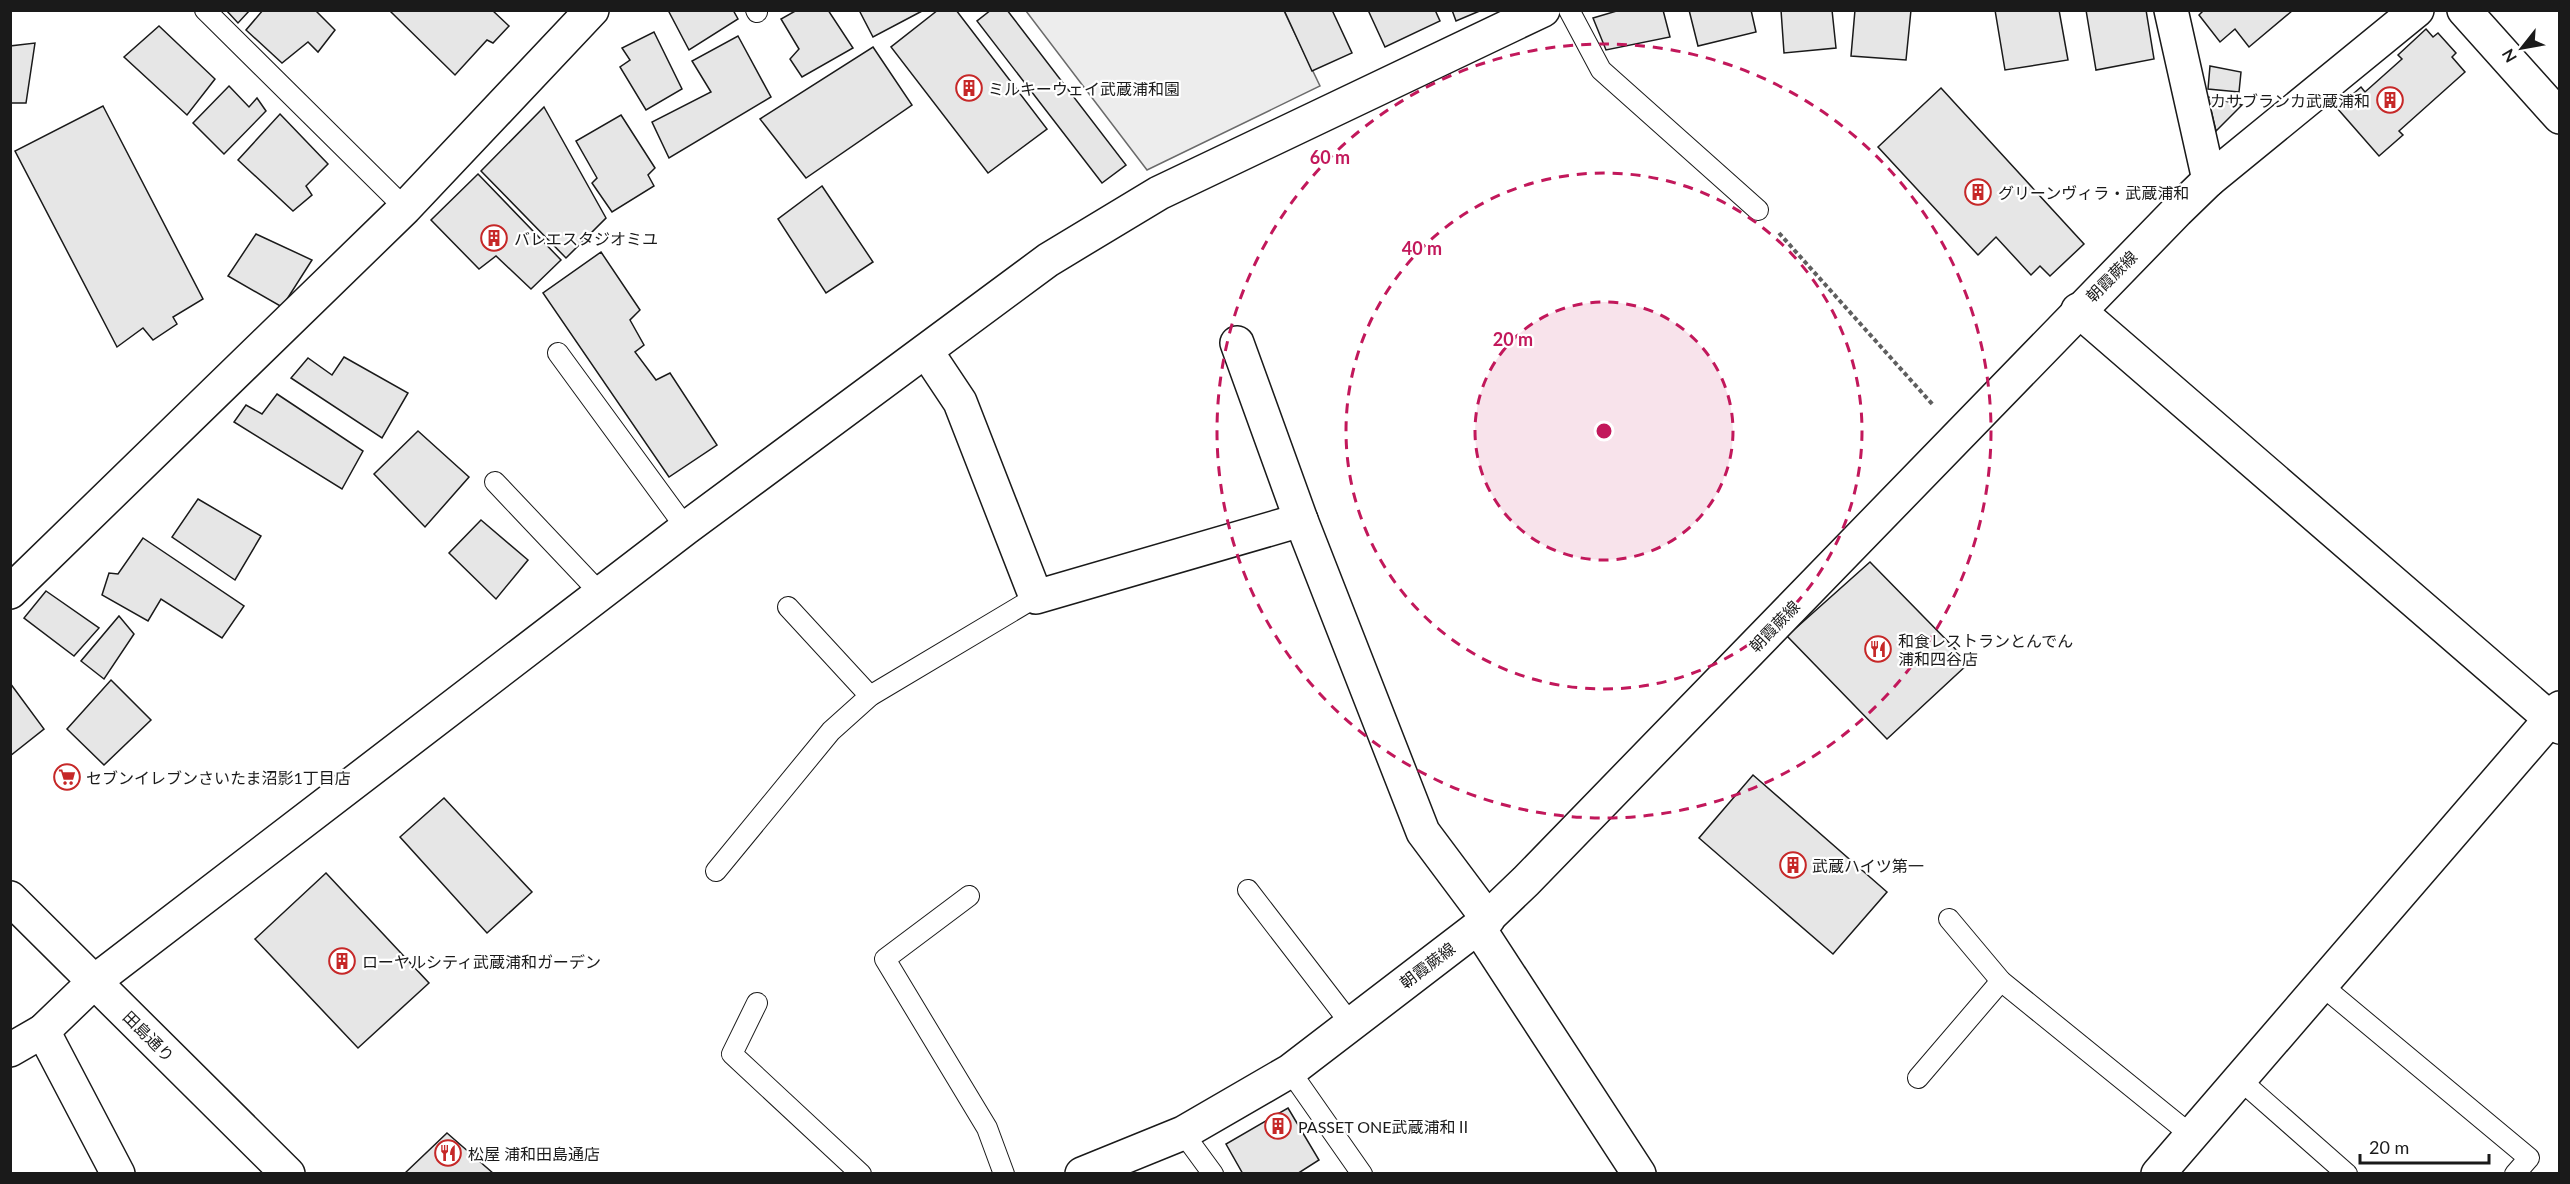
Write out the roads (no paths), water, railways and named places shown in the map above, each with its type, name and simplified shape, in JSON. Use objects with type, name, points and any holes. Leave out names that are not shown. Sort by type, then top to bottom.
[{"type":"street","points":[[10,592],[405,208],[592,10]]},
{"type":"street","points":[[10,1050],[43,1031],[95,981],[686,528],[1048,260],[1159,193],[1543,10]]},
{"type":"street","points":[[2171,10],[2209,180]]},
{"type":"street","name":"朝霞蕨線","points":[[1082,1173],[1183,1133],[1290,1071],[1483,923],[2078,310],[2209,180],[2417,10]]},
{"type":"street","points":[[2464,10],[2559,117]]},
{"type":"street","points":[[2078,310],[2556,718],[2238,1078],[2161,1172]]},
{"type":"street","points":[[1237,343],[1301,520],[1423,832],[1483,923],[1639,1173]]},
{"type":"street","points":[[926,351],[960,402],[1036,597],[1301,520]]},
{"type":"street","name":"田島通り","points":[[10,898],[288,1173]]},
{"type":"street","points":[[43,1031],[118,1173]]},
{"type":"lane","points":[[205,10],[405,208]]},
{"type":"lane","points":[[1569,10],[1601,70],[1758,210]]},
{"type":"lane","points":[[558,353],[686,528]]},
{"type":"lane","points":[[495,482],[601,594]]},
{"type":"lane","points":[[716,871],[831,731],[870,696],[1036,597]]},
{"type":"lane","points":[[788,607],[870,696]]},
{"type":"lane","points":[[1248,890],[1351,1024]]},
{"type":"lane","points":[[969,896],[885,959],[987,1128],[1004,1173]]},
{"type":"lane","points":[[1949,919],[2001,981],[2191,1135]]},
{"type":"lane","points":[[1918,1078],[2001,981]]},
{"type":"lane","points":[[2320,984],[2529,1158],[2515,1173]]},
{"type":"lane","points":[[758,1003],[732,1054],[861,1173]]},
{"type":"lane","points":[[1290,1071],[1362,1173]]},
{"type":"lane","points":[[2238,1078],[2348,1173]]},
{"type":"lane","points":[[1183,1133],[1213,1173]]},
{"type":"place","name":"ミルキーウェイ武蔵浦和園","points":[[969,88]]},
{"type":"place","name":"カサブランカ武蔵浦和","points":[[2390,100]]},
{"type":"place","name":"グリーンヴィラ・武蔵浦和","points":[[1978,192]]},
{"type":"place","name":"バレエスタジオミユ","points":[[494,238]]},
{"type":"place","name":"和食レストランとんでん 浦和四谷店","points":[[1878,649]]},
{"type":"place","name":"セブンイレブンさいたま沼影1丁目店","points":[[67,777]]},
{"type":"place","name":"武蔵ハイツ第一","points":[[1793,865]]},
{"type":"place","name":"ローヤルシティ武蔵浦和ガーデン","points":[[342,961]]},
{"type":"place","name":"PASSET ONE武蔵浦和Ⅱ","points":[[1278,1126]]},
{"type":"place","name":"松屋 浦和田島通店","points":[[448,1153]]}]
